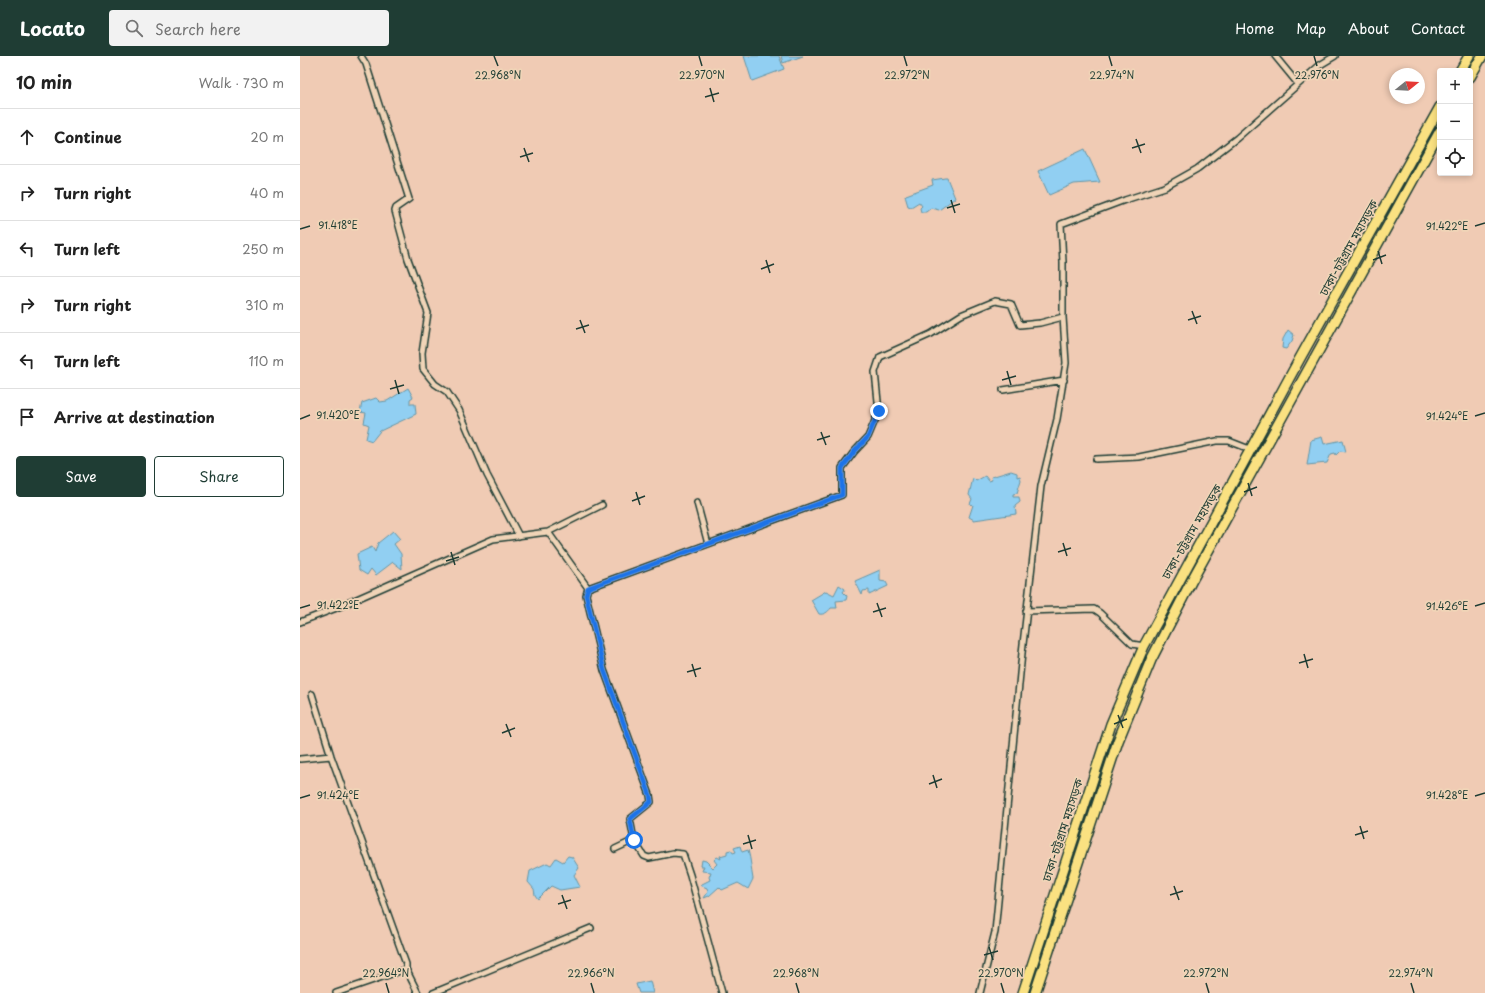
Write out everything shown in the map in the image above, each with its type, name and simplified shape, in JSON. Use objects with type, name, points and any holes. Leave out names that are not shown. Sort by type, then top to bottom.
[{"type":"highway","points":[[1462,68],[1469,56]]},
{"type":"highway","points":[[1473,73],[1482,60]]},
{"type":"highway","name":"ঢাকা-চট্টগ্রাম মহাসড়ক","points":[[1023,993],[1111,724],[1144,646],[1170,595],[1252,450],[1299,360],[1437,112]]},
{"type":"highway","name":"ঢাকা-চট্টগ্রাম মহাসড়ক","points":[[1035,993],[1118,741],[1151,660],[1192,580],[1437,136]]},
{"type":"street","points":[[362,56],[366,64],[409,199],[396,208],[395,211],[408,259],[428,313],[422,353],[423,369],[435,384],[447,392],[459,410],[486,476],[519,536]]},
{"type":"street","points":[[1275,56],[1298,84]]},
{"type":"street","points":[[980,993],[995,932],[1026,611],[1041,486],[1057,419],[1066,363],[1063,317],[1061,224],[1165,187],[1197,169],[1237,138],[1320,65],[1335,56]]},
{"type":"street","points":[[588,588],[842,495],[842,468],[868,437],[879,411],[875,372],[880,357],[931,334],[961,315],[995,301],[1011,304],[1020,325],[1040,323],[1063,317]]},
{"type":"street","points":[[1003,390],[1064,380]]},
{"type":"street","points":[[1096,459],[1139,457],[1217,441],[1229,441],[1252,450]]},
{"type":"street","points":[[697,504],[708,544]]},
{"type":"street","points":[[300,622],[334,609],[493,539],[548,532],[602,505]]},
{"type":"street","points":[[548,532],[588,588]]},
{"type":"street","points":[[588,588],[586,595],[604,670],[650,795],[651,802],[630,819],[634,840],[644,856],[649,858],[674,853],[683,854],[690,874],[722,993]]},
{"type":"street","points":[[1026,611],[1094,609],[1100,612],[1132,644],[1144,646]]},
{"type":"street","points":[[312,694],[331,756],[406,964],[406,969],[418,993]]},
{"type":"street","points":[[300,759],[331,756]]},
{"type":"street","points":[[615,849],[634,840]]},
{"type":"street","points":[[433,993],[591,928]]},
{"type":"street","points":[[336,993],[406,969]]},
{"type":"water","points":[[744,56],[779,56],[784,69],[752,81]]},
{"type":"water","points":[[781,56],[803,56],[783,63]]},
{"type":"water","points":[[1085,149],[1100,182],[1074,184],[1049,195],[1038,171]]},
{"type":"water","points":[[947,178],[955,198],[939,210],[931,208],[926,212],[921,212],[920,208],[922,206],[919,202],[911,207],[908,206],[906,195],[933,185],[932,180]]},
{"type":"water","points":[[1288,330],[1294,335],[1292,341],[1286,349],[1282,348],[1283,339]]},
{"type":"water","points":[[408,388],[413,397],[410,399],[410,404],[415,404],[416,414],[380,431],[372,441],[366,439],[369,425],[364,423],[366,413],[360,412],[362,403],[376,398],[380,402],[387,401]]},
{"type":"water","points":[[1322,437],[1324,444],[1343,440],[1346,452],[1340,451],[1336,455],[1335,453],[1331,454],[1327,463],[1307,465],[1311,440]]},
{"type":"water","points":[[1011,471],[1017,473],[1017,477],[1020,476],[1021,480],[1017,493],[1013,494],[1013,497],[1019,497],[1020,502],[1015,506],[1016,514],[974,520],[969,517],[973,505],[970,504],[972,499],[969,495],[973,478],[976,481],[985,476],[989,481],[992,480],[991,477]]},
{"type":"water","points":[[393,531],[400,539],[394,544],[401,554],[402,569],[393,562],[376,575],[371,569],[367,575],[359,570],[357,554],[372,547],[375,552],[378,543]]},
{"type":"water","points":[[880,570],[880,581],[886,582],[888,586],[869,595],[869,590],[863,591],[862,595],[855,581]]},
{"type":"water","points":[[839,585],[845,589],[843,592],[847,596],[846,600],[836,601],[837,608],[831,608],[826,613],[819,614],[811,600],[826,591],[834,595]]},
{"type":"water","points":[[740,846],[742,852],[748,850],[750,857],[753,879],[748,889],[738,883],[722,890],[719,887],[709,896],[704,898],[708,892],[707,888],[700,885],[710,880],[709,877],[711,872],[702,871],[704,866],[701,866],[702,860],[706,861],[713,868],[717,864],[714,860],[717,857],[721,859],[720,856],[727,854],[727,851],[731,850],[733,853],[736,852],[734,848]]},
{"type":"water","points":[[568,856],[572,857],[579,868],[574,875],[580,887],[560,890],[551,886],[538,899],[535,895],[534,889],[528,882],[530,871],[547,863],[551,865],[556,858],[563,862]]},
{"type":"water","points":[[650,981],[653,993],[639,993],[636,984]]},
{"type":"route","points":[[634,840],[630,819],[651,802],[650,795],[626,726],[604,670],[586,595],[588,588],[842,495],[842,468],[868,437],[879,411]]}]
